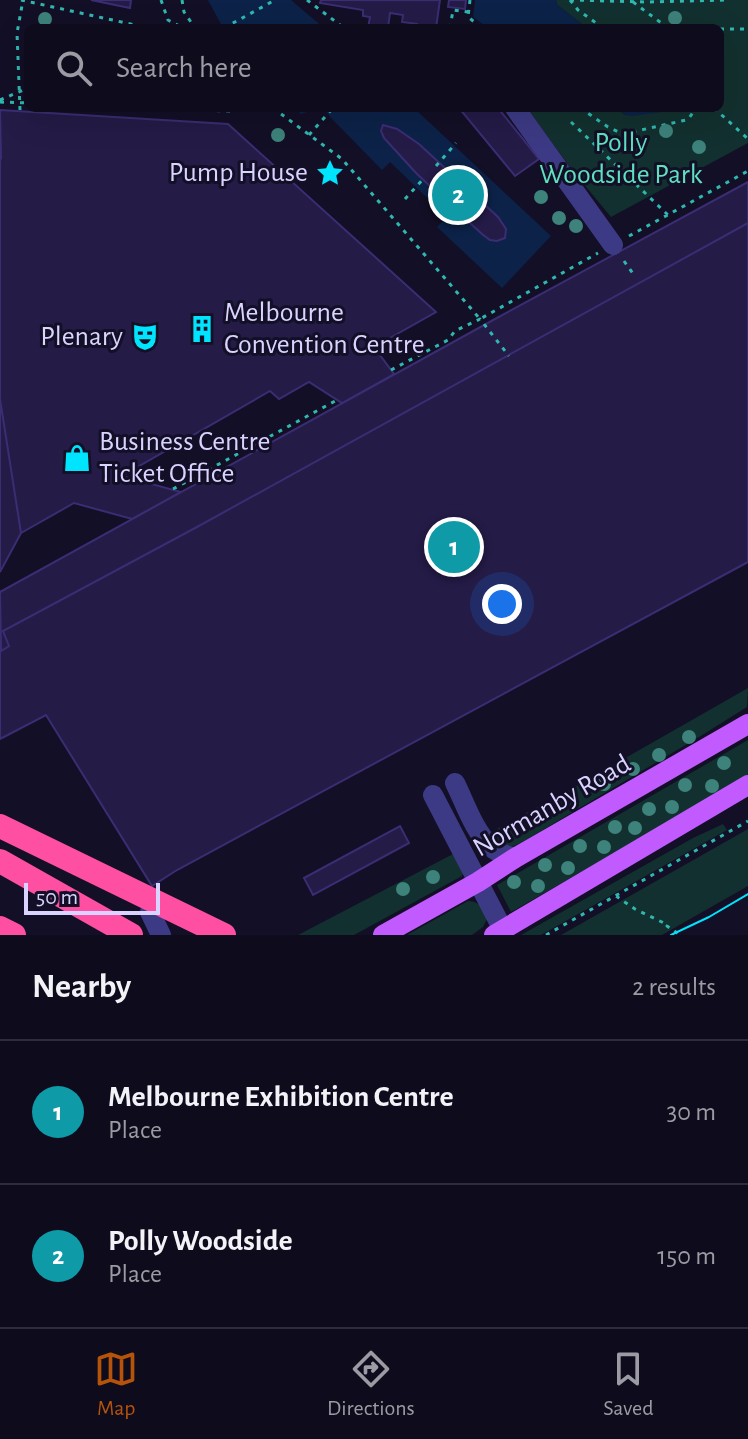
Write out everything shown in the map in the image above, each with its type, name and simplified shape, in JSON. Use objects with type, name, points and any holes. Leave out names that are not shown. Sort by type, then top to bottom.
[{"type":"highway","points":[[0,826],[224,935]]},
{"type":"highway","points":[[0,861],[130,935]]},
{"type":"highway","points":[[0,875],[130,935]]},
{"type":"highway","points":[[0,928],[14,935]]},
{"type":"main road","name":"Normanby Road","points":[[383,935],[748,724]]},
{"type":"main road","points":[[499,932],[748,785]]},
{"type":"lane","points":[[518,112],[613,245]]},
{"type":"lane","points":[[455,783],[490,846],[499,853],[515,858]]},
{"type":"lane","points":[[433,795],[478,882],[499,932]]},
{"type":"lane","points":[[150,912],[161,935]]},
{"type":"path","points":[[20,110],[17,33],[22,0],[131,24]]},
{"type":"path","points":[[161,0],[168,20],[176,24]]},
{"type":"path","points":[[182,0],[184,12],[192,24]]},
{"type":"path","points":[[231,24],[275,0]]},
{"type":"path","points":[[307,0],[339,24]]},
{"type":"path","points":[[470,0],[468,17],[477,24]]},
{"type":"path","points":[[570,0],[725,0]]},
{"type":"path","points":[[570,0],[597,24]]},
{"type":"path","points":[[633,2],[663,24]]},
{"type":"path","points":[[451,24],[453,10],[468,12]]},
{"type":"path","points":[[724,29],[748,29]]},
{"type":"path","points":[[0,101],[24,89]]},
{"type":"path","points":[[0,101],[24,103]]},
{"type":"path","points":[[278,112],[342,159],[509,356]]},
{"type":"path","points":[[308,135],[329,112]]},
{"type":"path","points":[[586,112],[623,134],[686,120],[693,112]]},
{"type":"path","points":[[718,112],[748,139]]},
{"type":"path","points":[[571,122],[668,215]]},
{"type":"path","points":[[436,166],[456,143]]},
{"type":"path","points":[[391,370],[448,340],[455,331],[748,171]]},
{"type":"path","points":[[405,199],[425,177]]},
{"type":"path","points":[[173,489],[337,400]]},
{"type":"path","points":[[546,935],[748,821]]},
{"type":"path","points":[[616,896],[680,935]]},
{"type":"green space","name":"Polly Woodside Park","points":[[556,0],[748,0],[748,143],[611,217],[530,112],[622,112],[625,115],[724,112],[724,24],[582,24],[557,5]]},
{"type":"green space","points":[[748,688],[747,707],[524,841],[505,847],[489,833],[571,789]]},
{"type":"green space","points":[[748,740],[748,777],[511,912],[497,885]]},
{"type":"green space","points":[[723,824],[727,830],[541,935],[521,935],[693,838]]},
{"type":"green space","points":[[748,829],[748,886],[662,935],[561,935]]},
{"type":"green space","points":[[453,854],[463,871],[462,876],[354,935],[298,935]]},
{"type":"green space","points":[[468,901],[481,906],[487,919],[483,927],[472,935],[407,935]]},
{"type":"water","points":[[208,0],[291,0],[319,24],[221,24]]},
{"type":"water","points":[[475,0],[556,0],[557,5],[582,24],[483,24],[473,17]]},
{"type":"water","points":[[327,112],[418,112],[551,236],[502,288],[437,227],[447,217],[390,162],[382,170]]},
{"type":"water","points":[[622,112],[662,112],[632,116]]},
{"type":"building","points":[[91,0],[131,0],[130,8]]},
{"type":"building","points":[[91,0],[131,0],[130,8]]},
{"type":"building","points":[[321,0],[440,0],[437,24],[402,22],[403,15],[390,13],[389,24],[369,24],[370,17],[363,16],[363,10],[320,3]]},
{"type":"building","points":[[449,0],[466,0],[465,9],[448,7]]},
{"type":"building","name":"Melbourne Convention Centre","points":[[0,110],[228,124],[436,312],[374,347],[394,374],[342,403],[309,382],[279,399],[270,391],[122,476],[181,492],[132,519],[74,503],[21,533],[0,399]]},
{"type":"building","points":[[462,112],[501,112],[539,159],[515,176]]},
{"type":"building","points":[[383,125],[397,129],[419,144],[498,217],[506,229],[505,238],[490,240],[417,174],[384,138],[381,131]]},
{"type":"building","points":[[748,182],[748,223],[3,631],[9,646],[1,651],[0,592]]},
{"type":"building","points":[[748,223],[748,562],[152,886],[46,715],[0,739],[0,649],[9,646],[3,631]]},
{"type":"building","points":[[0,399],[21,533],[0,572]]},
{"type":"building","points":[[400,826],[409,843],[313,895],[304,878]]},
{"type":"tram line","points":[[671,935],[748,894]]},
{"type":"place","name":"Pump House","points":[[330,173]]},
{"type":"place","name":"Polly Woodside","points":[[458,195]]},
{"type":"place","name":"Melbourne Convention Centre","points":[[202,329]]},
{"type":"place","name":"Plenary","points":[[145,337]]},
{"type":"place","name":"Business Centre Ticket Office","points":[[77,458]]},
{"type":"place","name":"Melbourne Exhibition Centre","points":[[454,547]]}]
